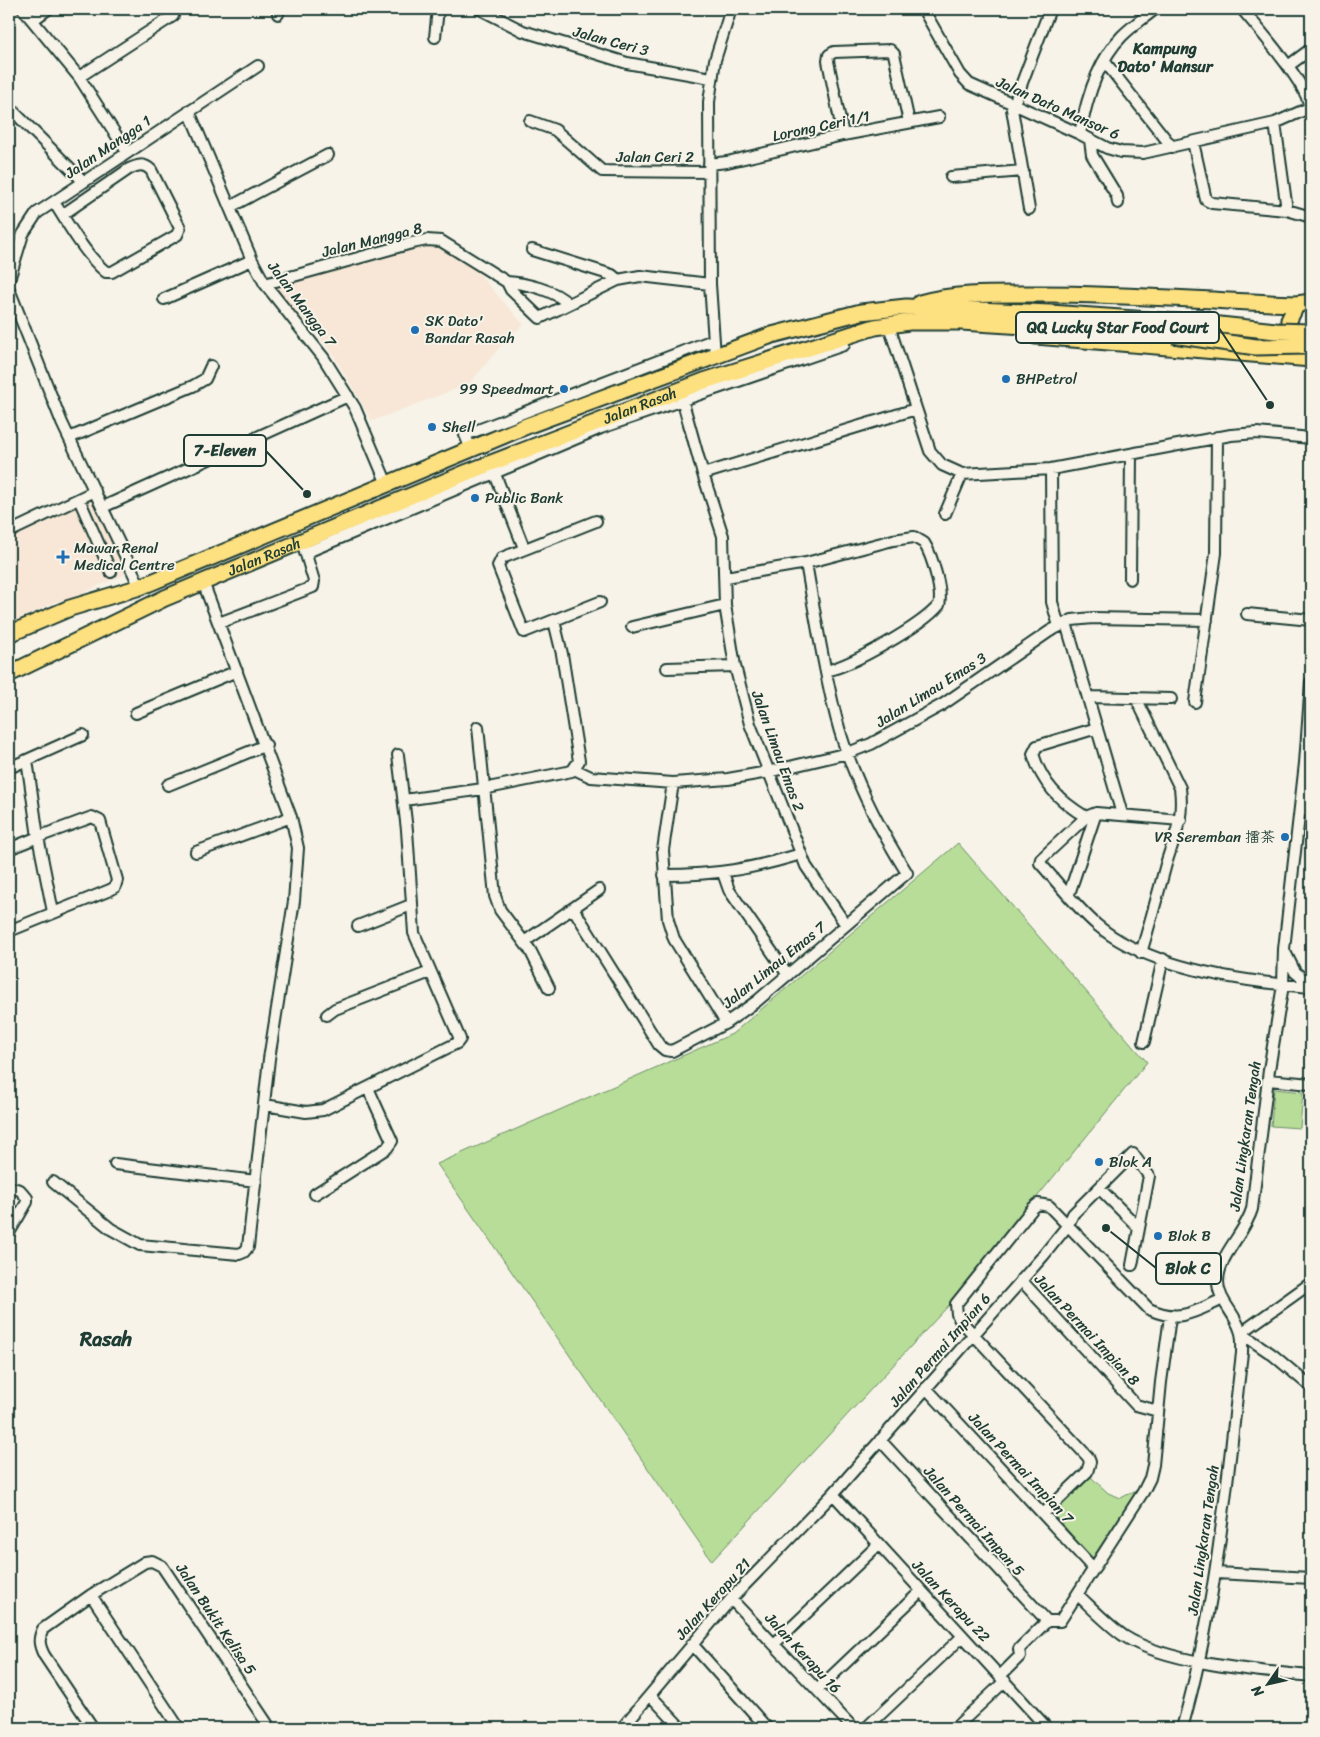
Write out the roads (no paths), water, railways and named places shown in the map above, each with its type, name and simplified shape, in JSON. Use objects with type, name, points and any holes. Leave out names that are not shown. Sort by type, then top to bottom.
[{"type":"highway","points":[[906,307],[939,298],[955,296],[1076,293],[1304,303]]},
{"type":"highway","points":[[1292,357],[1287,336],[1289,320],[1304,303]]},
{"type":"highway","name":"Jalan Rasah","points":[[9,634],[70,608],[140,587],[529,425],[772,335],[861,312],[906,307],[1050,313],[1172,329],[1256,347],[1311,346]]},
{"type":"highway","name":"Jalan Rasah","points":[[9,674],[165,598],[203,582],[303,547],[574,430],[704,381],[875,328],[909,322],[961,322],[1172,329],[1220,325],[1276,331],[1311,332]]},
{"type":"highway","points":[[1220,325],[1311,322]]},
{"type":"highway","points":[[875,328],[920,327],[1311,359]]},
{"type":"highway","points":[[1256,347],[1311,353]]},
{"type":"street","points":[[23,9],[79,77],[125,154],[129,169]]},
{"type":"street","points":[[33,20],[48,9]]},
{"type":"street","points":[[435,37],[438,9]]},
{"type":"street","name":"Jalan Ceri 3","points":[[480,9],[523,31],[627,63],[711,78]]},
{"type":"street","points":[[716,356],[713,340],[710,284],[708,168],[711,78],[731,9]]},
{"type":"street","name":"Jalan Dato Mansor 6","points":[[923,9],[964,80],[977,89],[1013,103],[1090,140],[1121,152],[1143,153],[1275,123],[1309,108],[1304,93],[1288,66]]},
{"type":"street","points":[[1029,209],[1012,117],[1013,103],[1050,9]]},
{"type":"street","points":[[1080,134],[1085,109],[1105,62],[1122,36],[1155,9]]},
{"type":"street","points":[[1242,9],[1288,66],[1311,49]]},
{"type":"street","points":[[79,77],[173,16]]},
{"type":"street","points":[[842,135],[828,61],[829,56],[834,52],[890,50],[894,54],[909,122]]},
{"type":"street","points":[[1105,62],[1172,147]]},
{"type":"street","name":"Jalan Mangga 1","points":[[9,280],[23,234],[37,213],[258,66]]},
{"type":"street","points":[[9,107],[84,182]]},
{"type":"street","name":"Jalan Mangga 7","points":[[189,111],[252,260],[265,284],[322,357],[348,396],[360,418],[387,484]]},
{"type":"street","name":"Lorong Ceri 1/1","points":[[708,168],[842,135],[940,117]]},
{"type":"street","name":"Jalan Ceri 2","points":[[530,121],[555,130],[602,171],[708,168]]},
{"type":"street","points":[[1275,123],[1287,210]]},
{"type":"street","points":[[1090,140],[1092,155],[1117,196],[1118,203]]},
{"type":"street","points":[[1193,142],[1206,200],[1212,203],[1287,210],[1311,217]]},
{"type":"street","points":[[230,206],[328,155]]},
{"type":"street","points":[[54,202],[62,214],[96,262],[106,272],[112,272],[177,235],[180,228],[151,170],[140,165],[129,169],[62,214]]},
{"type":"street","points":[[951,177],[1023,171]]},
{"type":"street","name":"Jalan Mangga 8","points":[[265,284],[412,243],[434,240],[452,246],[507,282],[511,290],[540,318],[568,304]]},
{"type":"street","points":[[532,250],[612,275],[618,280]]},
{"type":"street","points":[[164,299],[252,260]]},
{"type":"street","points":[[568,304],[618,280],[640,276],[710,284]]},
{"type":"street","name":"Jalan Mangga 8","points":[[507,282],[518,282],[553,295],[568,304]]},
{"type":"street","points":[[9,289],[69,438],[140,587]]},
{"type":"street","points":[[219,623],[311,589],[314,582],[303,547],[495,474],[601,428],[682,399],[875,334],[920,327]]},
{"type":"street","points":[[891,332],[926,441],[935,458],[942,465],[962,474],[1051,469],[1217,438],[1257,433],[1311,438]]},
{"type":"street","points":[[471,449],[465,435],[713,340]]},
{"type":"street","points":[[69,438],[193,386],[205,379],[211,366]]},
{"type":"street","points":[[102,506],[348,396]]},
{"type":"street","name":"Jalan Limau Emas 2","points":[[682,399],[723,536],[726,577],[725,605],[735,666],[750,724],[800,854],[813,877],[846,925]]},
{"type":"street","points":[[703,474],[916,409]]},
{"type":"street","points":[[524,411],[529,425]]},
{"type":"street","points":[[1195,702],[1216,553],[1217,438]]},
{"type":"street","points":[[1130,579],[1131,454]]},
{"type":"street","points":[[1051,469],[1052,602],[1062,624],[1088,697],[1122,814]]},
{"type":"street","points":[[495,474],[524,548]]},
{"type":"street","points":[[945,514],[962,474]]},
{"type":"street","points":[[9,532],[95,491]]},
{"type":"street","points":[[79,499],[111,572]]},
{"type":"street","points":[[596,521],[502,558],[498,566],[522,629],[528,632],[600,602]]},
{"type":"street","points":[[726,577],[806,563],[893,540],[918,538],[927,546],[940,596],[936,609],[902,634],[855,660],[826,671]]},
{"type":"street","points":[[806,563],[836,718],[848,753]]},
{"type":"street","points":[[53,1182],[111,1229],[140,1245],[238,1254],[244,1252],[248,1247],[269,1059],[294,901],[298,848],[291,817],[266,745],[203,582]]},
{"type":"street","points":[[632,626],[725,605]]},
{"type":"street","points":[[1247,614],[1311,620]]},
{"type":"street","name":"Jalan Limau Emas 3","points":[[574,769],[591,777],[673,783],[728,779],[768,772],[848,753],[879,740],[942,705],[1062,624],[1093,618],[1207,620]]},
{"type":"street","points":[[404,800],[483,789],[574,769],[579,761],[572,710],[554,621]]},
{"type":"street","points":[[667,668],[735,666]]},
{"type":"street","points":[[136,713],[237,671]]},
{"type":"street","name":"Jalan Lingkaran Tengah","points":[[1182,1728],[1199,1661],[1216,1573],[1242,1353],[1241,1333],[1218,1286],[1219,1275],[1226,1256],[1248,1221],[1252,1209],[1268,1080],[1284,985],[1284,949],[1301,802],[1311,682]]},
{"type":"street","points":[[1088,697],[1171,698]]},
{"type":"street","points":[[1136,698],[1180,788],[1181,820],[1168,858],[1141,953]]},
{"type":"street","points":[[478,727],[483,789],[496,896],[500,910],[530,950],[549,988]]},
{"type":"street","points":[[1086,817],[1072,809],[1049,788],[1033,754],[1037,746],[1097,728]]},
{"type":"street","points":[[9,768],[83,735]]},
{"type":"street","points":[[168,785],[266,745]]},
{"type":"street","name":"Jalan Limau Emas 7","points":[[573,908],[659,1045],[665,1050],[672,1052],[726,1023],[788,975],[907,873],[880,828],[848,753]]},
{"type":"street","points":[[265,1105],[313,1112],[333,1106],[457,1043],[460,1039],[414,933],[404,800],[398,755]]},
{"type":"street","points":[[27,760],[38,837],[53,912]]},
{"type":"street","points":[[673,783],[663,850],[668,920],[674,939],[726,1023]]},
{"type":"street","points":[[1311,798],[1301,802],[1311,815]]},
{"type":"street","points":[[1181,820],[1096,813],[1086,817],[1040,863],[1096,924],[1141,953],[1232,978],[1284,985],[1311,986]]},
{"type":"street","points":[[1069,894],[1096,813]]},
{"type":"street","points":[[9,849],[92,817],[96,818],[100,821],[117,880],[115,887],[110,890],[9,930]]},
{"type":"street","points":[[196,852],[291,817]]},
{"type":"street","points":[[664,874],[723,873],[756,867],[800,854]]},
{"type":"street","points":[[723,873],[729,890],[788,975]]},
{"type":"street","points":[[524,942],[600,890]]},
{"type":"street","points":[[358,926],[411,905]]},
{"type":"street","points":[[1284,949],[1295,972],[1311,986]]},
{"type":"street","points":[[1144,1042],[1163,959]]},
{"type":"street","points":[[327,1016],[335,1010],[430,972]]},
{"type":"street","points":[[1268,1080],[1311,1084]]},
{"type":"street","points":[[315,1194],[387,1148],[392,1142],[368,1088]]},
{"type":"street","name":"Jalan Permai Impian 6","points":[[833,1494],[1021,1280],[1068,1224],[1073,1214],[1134,1154],[1149,1176],[1138,1227]]},
{"type":"street","points":[[115,1164],[256,1181]]},
{"type":"street","points":[[9,1187],[20,1190],[27,1198],[27,1202],[9,1233]]},
{"type":"street","points":[[1100,1189],[1138,1227],[1132,1265]]},
{"type":"street","points":[[1043,1514],[1087,1472],[1090,1462],[1088,1457],[974,1334],[957,1314],[956,1304],[1033,1208],[1038,1204],[1049,1206],[1137,1299],[1149,1309],[1170,1317],[1189,1314],[1223,1299]]},
{"type":"street","name":"Jalan Permai Impian 8","points":[[1021,1280],[1136,1405],[1158,1411]]},
{"type":"street","points":[[1311,1283],[1241,1333],[1273,1355],[1311,1387]]},
{"type":"street","points":[[956,1728],[1003,1679],[1020,1656],[1020,1649],[1047,1621],[1060,1621],[1078,1596],[1150,1478],[1154,1465],[1158,1411],[1170,1317]]},
{"type":"street","name":"Jalan Permai Impian 7","points":[[926,1388],[1094,1569]]},
{"type":"street","name":"Jalan Permai Impan 5","points":[[880,1440],[1047,1621]]},
{"type":"street","name":"Jalan Kerapu 22","points":[[833,1494],[1047,1728]]},
{"type":"street","name":"Jalan Kerapu 21","points":[[622,1728],[731,1599],[833,1494]]},
{"type":"street","points":[[774,1644],[878,1545]]},
{"type":"street","name":"Jalan Bukit Kelisa 5","points":[[92,1728],[44,1655],[40,1645],[43,1628],[91,1595],[146,1562],[152,1561],[162,1566],[270,1728]]},
{"type":"street","points":[[1216,1573],[1311,1578]]},
{"type":"street","points":[[816,1690],[921,1591]]},
{"type":"street","points":[[91,1595],[179,1728]]},
{"type":"street","points":[[1078,1596],[1125,1636],[1162,1651],[1199,1661],[1250,1670],[1311,1676]]},
{"type":"street","name":"Jalan Kerapu 16","points":[[731,1599],[853,1728]]},
{"type":"street","points":[[866,1728],[963,1636]]},
{"type":"street","points":[[692,1644],[767,1728]]},
{"type":"street","points":[[650,1695],[681,1728]]},
{"type":"place","name":"SK Dato' Bandar Rasah","points":[[415,330]]},
{"type":"place","name":"BHPetrol","points":[[1006,379]]},
{"type":"place","name":"99 Speedmart","points":[[564,389]]},
{"type":"place","name":"QQ Lucky Star Food Court","points":[[1270,405]]},
{"type":"place","name":"Shell","points":[[432,427]]},
{"type":"place","name":"7-Eleven","points":[[307,494]]},
{"type":"place","name":"Public Bank","points":[[475,498]]},
{"type":"place","name":"Mawar Renal Medical Centre","points":[[63,557]]},
{"type":"place","name":"VR Seremban 擂茶","points":[[1285,837]]},
{"type":"place","name":"Blok A","points":[[1099,1162]]},
{"type":"place","name":"Blok C","points":[[1106,1228]]},
{"type":"place","name":"Blok B","points":[[1158,1236]]},
{"type":"district","name":"Kampung Dato' Mansur","points":[[1165,57]]},
{"type":"district","name":"Rasah","points":[[106,1339]]}]
